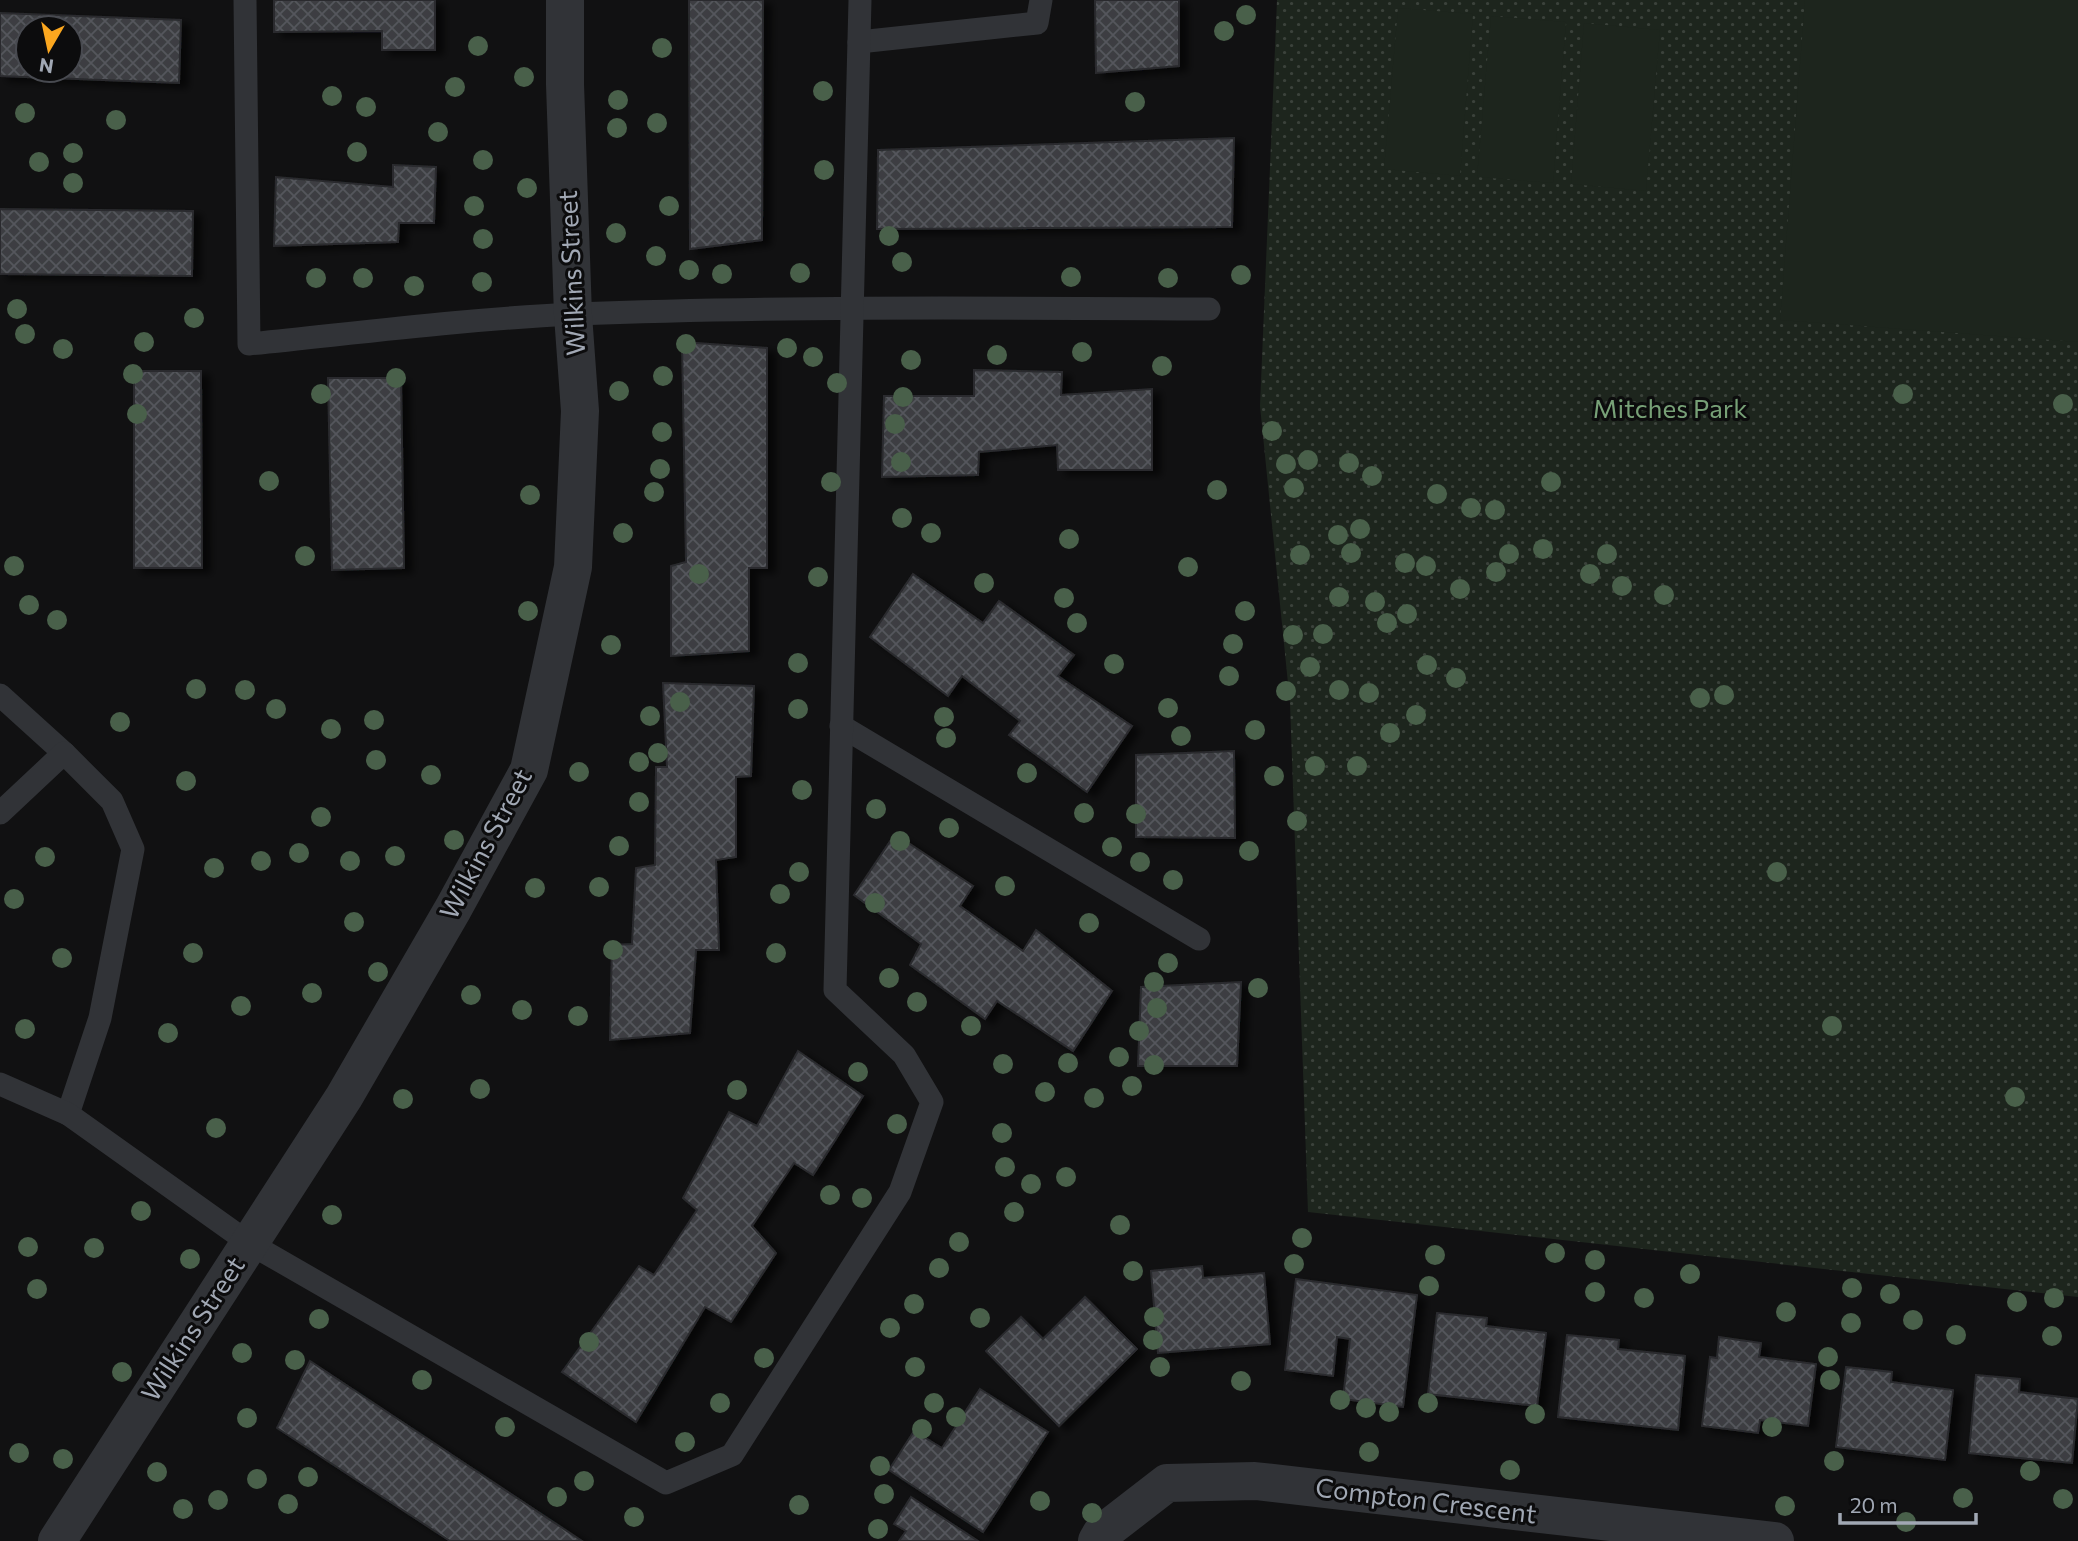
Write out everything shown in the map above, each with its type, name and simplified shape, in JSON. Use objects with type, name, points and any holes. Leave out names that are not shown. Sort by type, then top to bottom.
[{"type":"street","name":"Wilkins Street","points":[[57,1541],[344,1097],[453,909],[529,770],[573,567],[580,411],[573,314],[565,84],[565,0]]},
{"type":"street","name":"Compton Crescent","points":[[1097,1541],[1101,1534],[1167,1483],[1255,1481],[1775,1541]]},
{"type":"lane","points":[[245,0],[249,344],[573,314],[852,307],[1209,309]]},
{"type":"lane","points":[[0,1084],[68,1114],[249,1243],[666,1483],[732,1455],[900,1192],[932,1101],[904,1055],[835,990],[860,0]]},
{"type":"lane","points":[[859,42],[1037,23],[1041,0]]},
{"type":"lane","points":[[0,695],[112,801],[133,849],[100,1018],[68,1114]]},
{"type":"lane","points":[[841,726],[1199,939]]},
{"type":"lane","points":[[0,813],[64,753]]},
{"type":"green space","name":"Mitches Park","points":[[1277,0],[2078,0],[2078,1297],[1308,1212],[1290,703],[1260,406]]},
{"type":"green space","points":[[1805,0],[2078,0],[2078,342],[1780,320]]},
{"type":"green space","points":[[1398,8],[1473,14],[1460,176],[1384,169]]},
{"type":"green space","points":[[1491,16],[1566,22],[1553,183],[1477,177]]},
{"type":"green space","points":[[1584,23],[1660,30],[1646,191],[1571,184]]},
{"type":"building","points":[[274,0],[435,0],[435,50],[382,50],[382,31],[274,32]]},
{"type":"building","points":[[689,0],[763,0],[762,240],[690,249]]},
{"type":"building","points":[[1095,0],[1179,0],[1179,66],[1096,73]]},
{"type":"building","points":[[0,13],[26,14],[14,14],[14,77],[0,76]]},
{"type":"building","points":[[84,16],[181,20],[179,83],[84,79]]},
{"type":"building","points":[[1234,138],[1232,227],[877,229],[878,150]]},
{"type":"building","points":[[393,165],[436,167],[434,223],[399,223],[398,242],[274,246],[276,177],[393,187]]},
{"type":"building","points":[[0,209],[193,211],[192,276],[0,274]]},
{"type":"building","points":[[682,342],[767,348],[767,568],[749,568],[749,651],[671,656],[671,566],[686,562]]},
{"type":"building","points":[[974,370],[1062,372],[1061,395],[1152,389],[1152,470],[1058,470],[1057,445],[979,452],[978,475],[882,477],[884,396],[974,396]]},
{"type":"building","points":[[134,371],[201,371],[202,568],[134,568]]},
{"type":"building","points":[[328,378],[401,378],[404,568],[332,570]]},
{"type":"building","points":[[913,574],[983,623],[999,601],[1074,655],[1058,676],[1132,726],[1087,792],[1009,735],[1020,721],[962,676],[948,696],[870,637]]},
{"type":"building","points":[[663,683],[754,686],[751,776],[736,777],[736,857],[716,860],[719,950],[696,950],[690,1033],[610,1040],[612,945],[632,944],[636,868],[655,865],[656,767],[667,767]]},
{"type":"building","points":[[1234,751],[1235,838],[1136,837],[1136,755]]},
{"type":"building","points":[[895,834],[973,886],[960,906],[1023,951],[1036,930],[1112,991],[1073,1051],[997,1001],[985,1019],[910,965],[921,944],[854,895]]},
{"type":"building","points":[[1241,982],[1237,1066],[1138,1066],[1141,987]]},
{"type":"building","points":[[798,1051],[863,1096],[813,1175],[794,1163],[752,1226],[776,1253],[731,1322],[705,1307],[636,1422],[562,1372],[639,1266],[654,1275],[697,1210],[683,1198],[729,1112],[757,1126]]},
{"type":"building","points":[[1202,1266],[1203,1278],[1264,1273],[1270,1344],[1158,1353],[1151,1271]]},
{"type":"building","points":[[1296,1279],[1417,1295],[1403,1407],[1343,1399],[1350,1339],[1337,1337],[1333,1376],[1285,1370]]},
{"type":"building","points":[[1085,1297],[1137,1349],[1059,1426],[986,1351],[1021,1317],[1043,1339]]},
{"type":"building","points":[[1437,1313],[1487,1318],[1486,1326],[1546,1333],[1537,1406],[1428,1394]]},
{"type":"building","points":[[1567,1335],[1619,1340],[1618,1349],[1685,1356],[1678,1430],[1558,1417]]},
{"type":"building","points":[[1719,1337],[1761,1343],[1759,1357],[1816,1364],[1808,1426],[1760,1420],[1758,1433],[1702,1426],[1710,1357],[1717,1358]]},
{"type":"building","points":[[310,1361],[582,1541],[450,1541],[277,1428]]},
{"type":"building","points":[[1846,1367],[1892,1372],[1891,1382],[1953,1390],[1945,1460],[1836,1447]]},
{"type":"building","points":[[1976,1375],[2020,1379],[2019,1392],[2078,1399],[2072,1463],[1969,1453]]},
{"type":"building","points":[[980,1389],[1048,1432],[983,1532],[889,1470],[914,1431],[942,1448]]},
{"type":"building","points":[[911,1497],[978,1541],[899,1541],[906,1531],[894,1524]]}]
